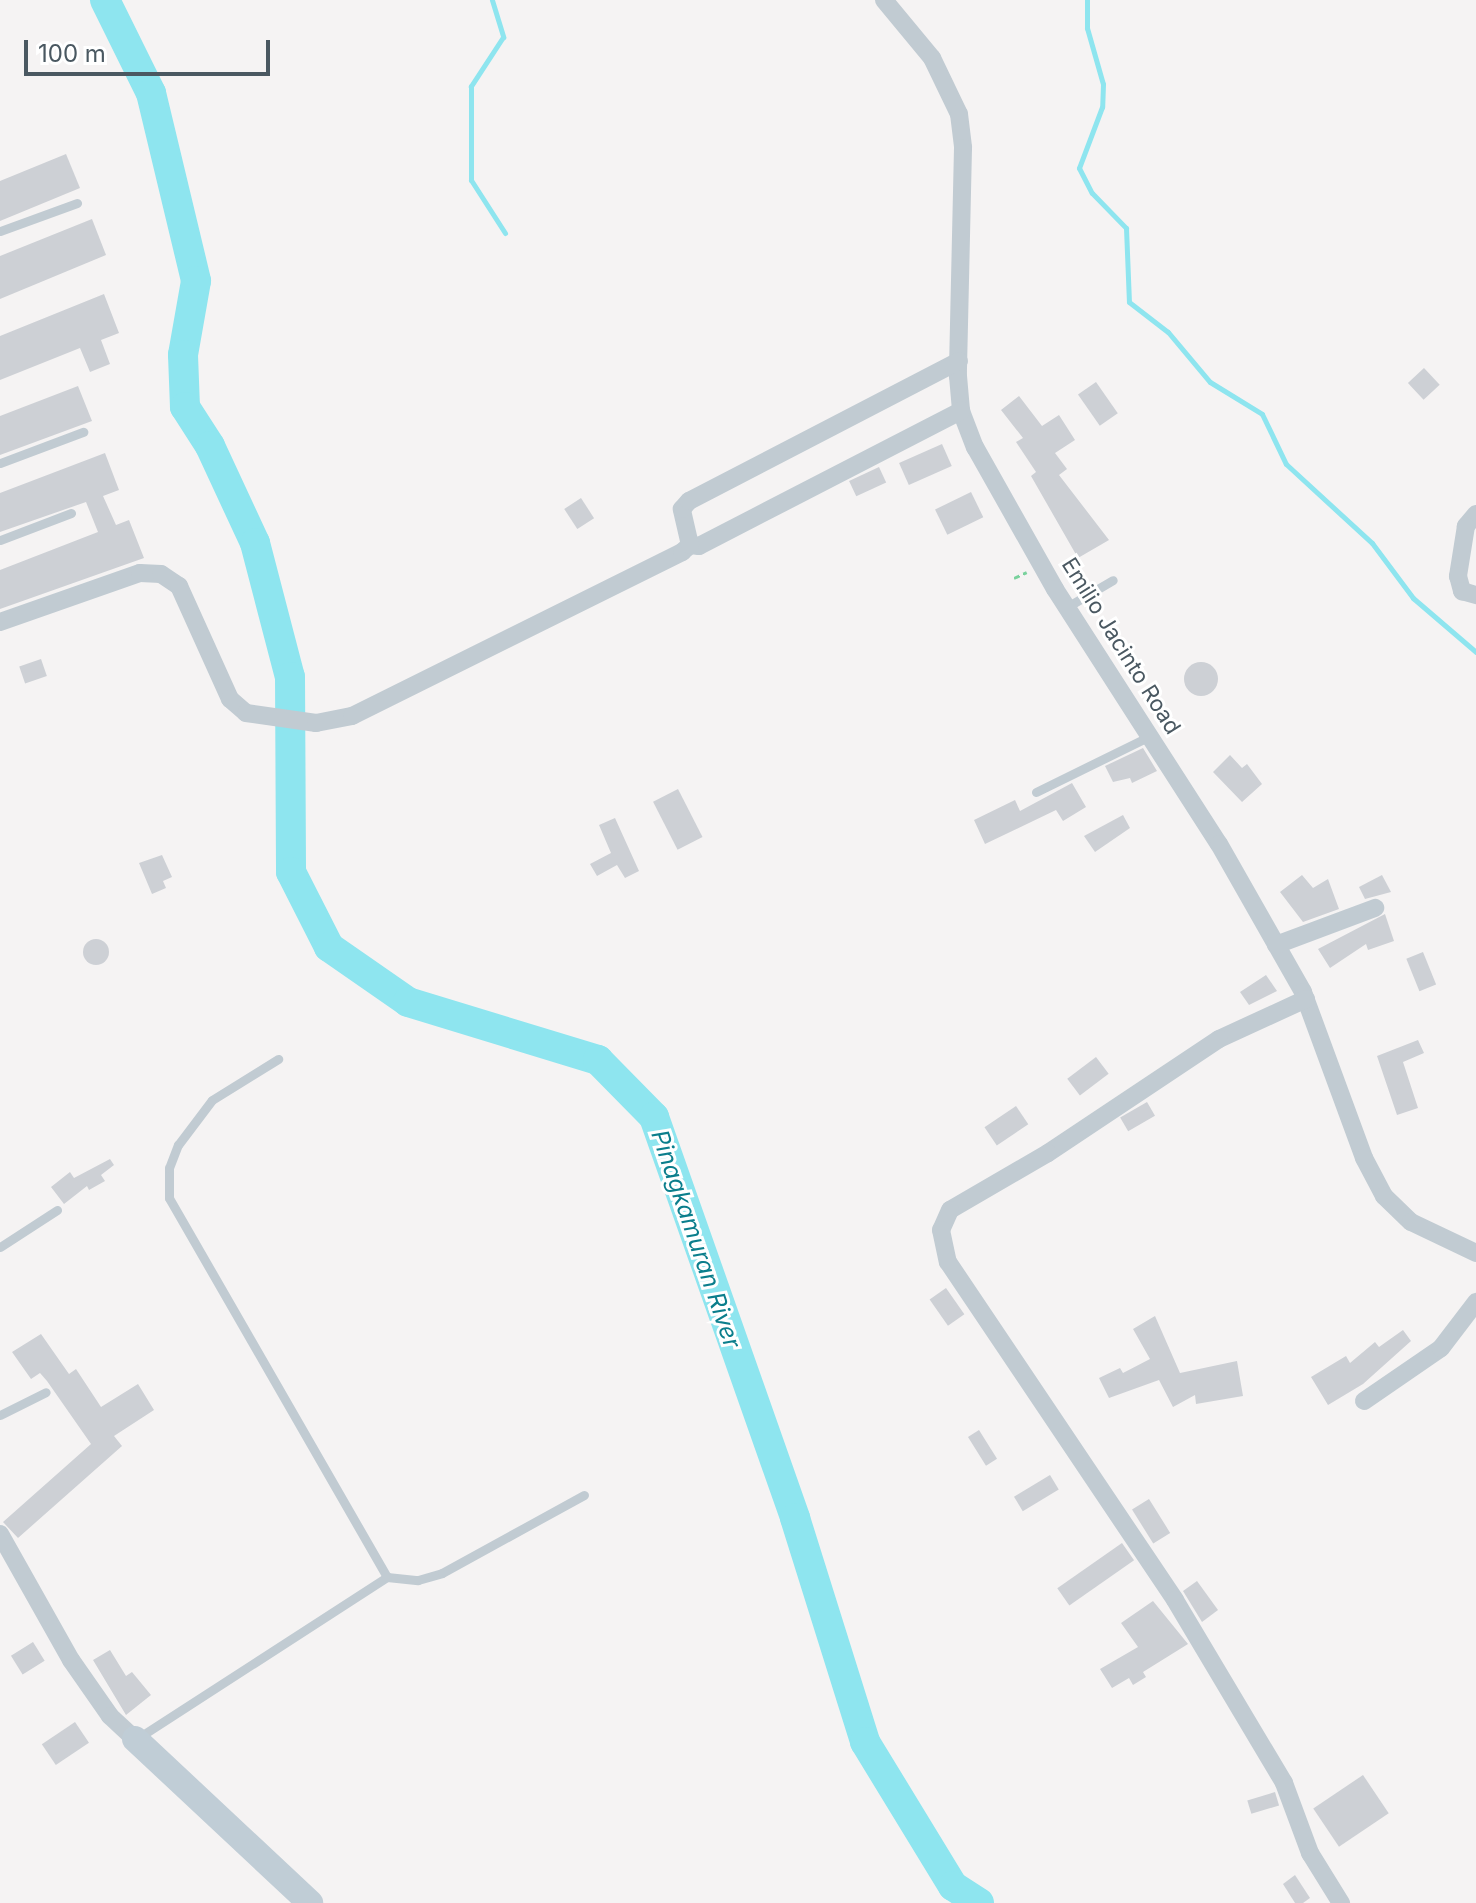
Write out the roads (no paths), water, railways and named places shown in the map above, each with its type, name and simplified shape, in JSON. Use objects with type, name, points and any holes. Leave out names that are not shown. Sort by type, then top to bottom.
[{"type":"street","name":"Emilio Jacinto Road","points":[[884,0],[932,58],[959,114],[963,148],[961,411],[975,447],[1067,607],[1150,736],[1306,999],[1364,1158],[1384,1196],[1411,1222],[1476,1253]]},
{"type":"street","points":[[690,545],[682,509],[689,501],[959,361]]},
{"type":"street","points":[[0,622],[140,573],[161,574],[179,586],[189,602],[230,699],[263,719],[316,723],[352,716],[690,545],[699,546],[961,411]]},
{"type":"street","points":[[1476,514],[1466,526],[1458,576],[1462,591],[1476,595]]},
{"type":"street","points":[[1276,945],[1375,908]]},
{"type":"street","points":[[1306,999],[1219,1039],[1048,1153],[950,1210],[941,1230],[948,1262],[1175,1600],[1284,1783],[1310,1853],[1341,1903]]},
{"type":"street","points":[[1364,1401],[1441,1348],[1476,1302]]},
{"type":"street","points":[[0,1534],[71,1660],[110,1716],[310,1903]]},
{"type":"lane","points":[[0,231],[77,203]]},
{"type":"lane","points":[[0,463],[83,432]]},
{"type":"lane","points":[[0,540],[71,513]]},
{"type":"lane","points":[[1067,607],[1113,580]]},
{"type":"lane","points":[[1036,792],[1150,736]]},
{"type":"lane","points":[[278,1059],[212,1100],[178,1145],[169,1168],[169,1198],[387,1577]]},
{"type":"lane","points":[[0,1247],[57,1210]]},
{"type":"lane","points":[[0,1415],[46,1392]]},
{"type":"lane","points":[[135,1739],[387,1577],[418,1580],[442,1573],[584,1495]]},
{"type":"waterway","name":"Pinagkamuran River","points":[[105,0],[151,93],[196,281],[183,355],[185,407],[210,446],[255,543],[290,677],[291,872],[329,947],[408,1002],[598,1060],[654,1117],[795,1518],[865,1742],[953,1886],[979,1903]]},
{"type":"waterway","points":[[492,0],[503,37],[471,86],[471,180],[505,233]]},
{"type":"waterway","points":[[1087,0],[1087,28],[1103,84],[1102,107],[1079,168],[1092,193],[1126,228],[1129,302],[1168,332],[1210,382],[1262,414],[1286,464],[1372,543],[1413,598],[1476,652]]}]
